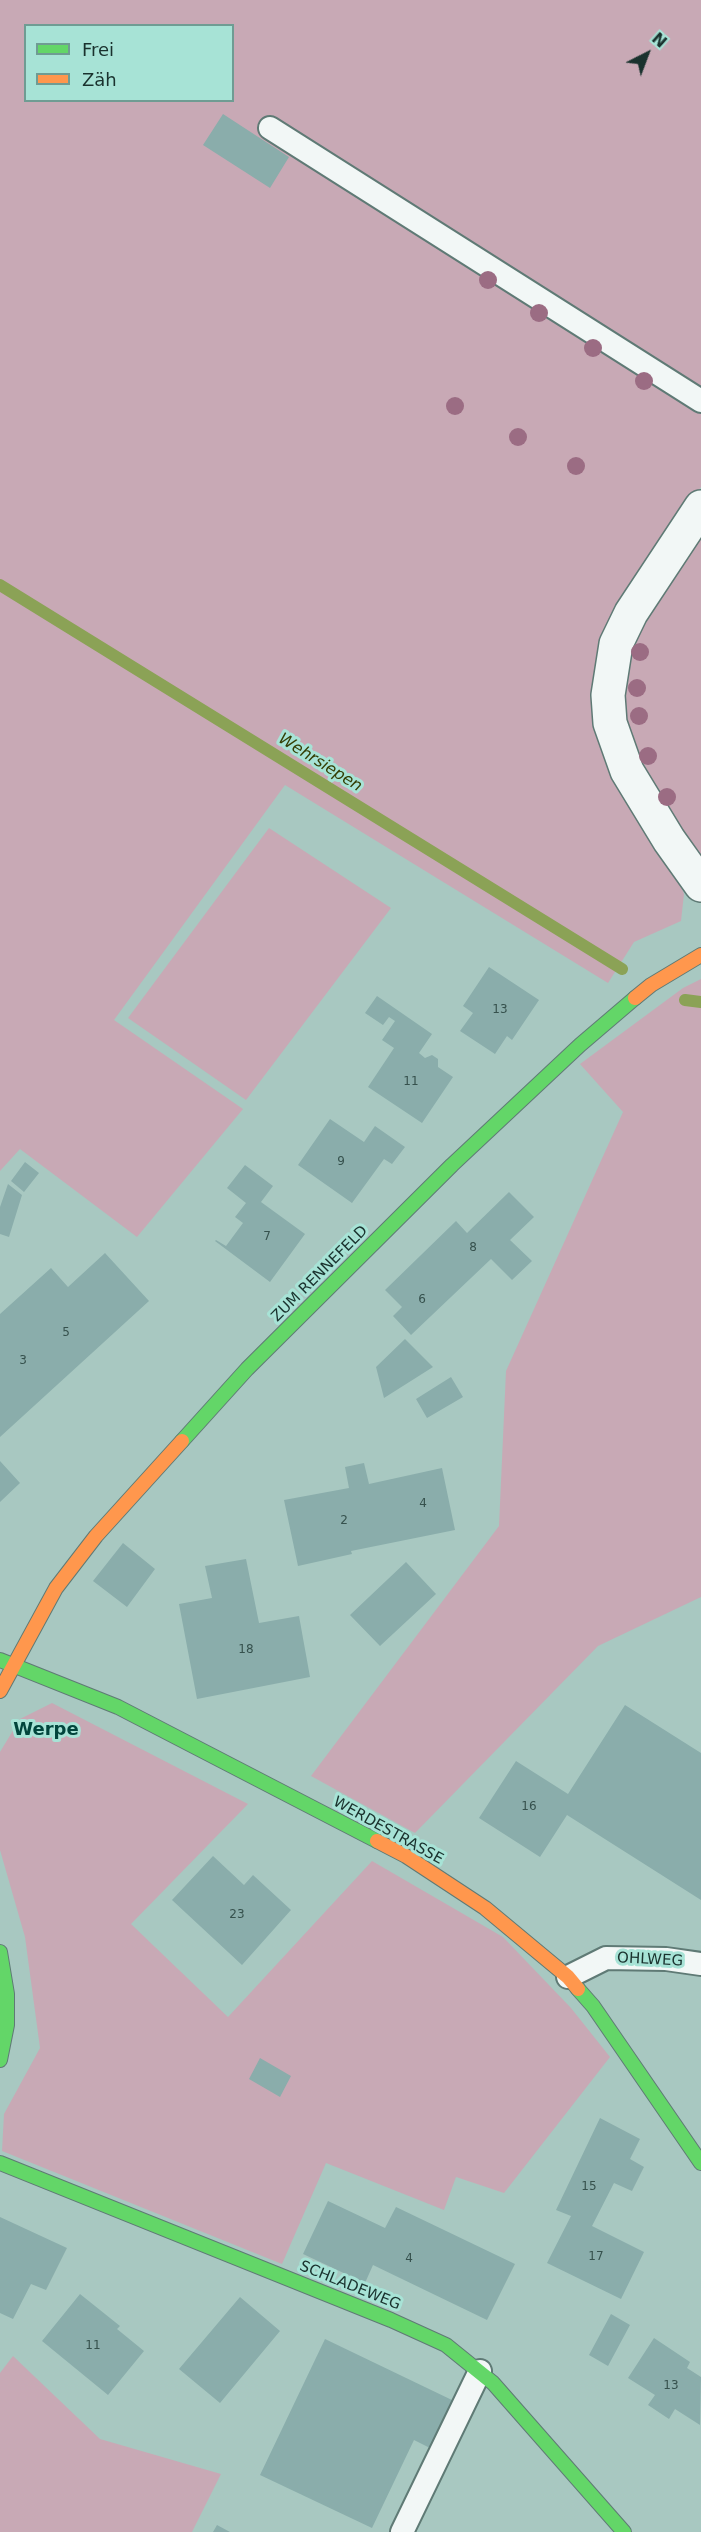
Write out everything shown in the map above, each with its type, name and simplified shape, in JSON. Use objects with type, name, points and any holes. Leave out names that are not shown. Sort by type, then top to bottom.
[{"type":"street","points":[[701,507],[631,613],[616,644],[608,695],[610,723],[627,771],[669,840],[701,885]]},
{"type":"street","name":"ZUM RENNEFELD","points":[[0,1691],[6,1663],[56,1588],[96,1536],[247,1369],[452,1165],[588,1039],[651,985],[701,955]]},
{"type":"street","name":"WERDESTRASSE","points":[[6,1663],[118,1707],[406,1856],[485,1908],[568,1977],[593,2006],[701,2163]]},
{"type":"street","points":[[0,1952],[7,1994],[7,2025],[0,2060]]},
{"type":"street","name":"SCHLADEWEG","points":[[0,2163],[391,2320],[446,2345],[493,2383],[624,2532]]},
{"type":"lane","points":[[270,128],[701,401]]},
{"type":"lane","name":"OHLWEG","points":[[568,1977],[606,1958],[666,1959],[701,1964]]},
{"type":"lane","points":[[402,2532],[480,2371]]},
{"type":"shaded area","points":[[0,0],[701,0],[701,487],[660,544],[598,691],[684,894],[681,921],[634,942],[608,983],[285,785],[114,1020],[243,1109],[137,1237],[20,1149],[0,1171]]},
{"type":"shaded area","points":[[701,532],[701,856],[649,783],[626,727],[626,672],[638,624]]},
{"type":"shaded area","points":[[269,828],[391,908],[246,1100],[128,1018]]},
{"type":"shaded area","points":[[701,979],[701,1597],[598,1646],[415,1833],[311,1776],[499,1526],[506,1371],[623,1112],[580,1064],[683,988]]},
{"type":"shaded area","points":[[52,1703],[248,1804],[131,1924],[228,2017],[372,1861],[503,1937],[571,2008],[610,2057],[504,2193],[456,2177],[444,2210],[326,2163],[282,2264],[2,2151],[4,2114],[40,2048],[25,1937],[0,1850],[0,1752],[20,1719]]},
{"type":"shaded area","points":[[13,2356],[100,2439],[221,2474],[192,2532],[0,2532],[0,2373]]},
{"type":"building","points":[[223,114],[289,157],[270,188],[203,145]]},
{"type":"building","points":[[489,967],[539,1000],[512,1040],[507,1036],[495,1054],[460,1031],[473,1013],[463,1006]]},
{"type":"building","points":[[377,996],[432,1034],[419,1053],[425,1058],[432,1055],[438,1059],[438,1067],[453,1077],[422,1123],[368,1087],[394,1048],[382,1040],[395,1021],[389,1017],[383,1025],[365,1013]]},
{"type":"building","points":[[330,1119],[364,1142],[375,1126],[405,1147],[392,1164],[384,1159],[352,1203],[298,1165]]},
{"type":"building","points":[[25,1162],[39,1173],[24,1192],[11,1181]]},
{"type":"building","points":[[245,1165],[273,1186],[261,1202],[305,1234],[270,1282],[215,1241],[226,1246],[243,1223],[235,1217],[246,1203],[227,1188]]},
{"type":"building","points":[[8,1184],[22,1195],[9,1237],[0,1234],[0,1207]]},
{"type":"building","points":[[509,1192],[534,1217],[510,1240],[532,1261],[512,1280],[491,1259],[411,1335],[393,1316],[402,1307],[385,1290],[456,1221],[467,1233]]},
{"type":"building","points":[[105,1253],[149,1301],[0,1437],[0,1314],[51,1268],[68,1287]]},
{"type":"building","points":[[405,1339],[433,1367],[384,1398],[376,1367]]},
{"type":"building","points":[[451,1377],[463,1397],[427,1418],[416,1399]]},
{"type":"building","points":[[0,1461],[20,1483],[0,1502]]},
{"type":"building","points":[[364,1463],[369,1484],[442,1468],[455,1530],[351,1551],[352,1554],[298,1566],[284,1500],[349,1488],[345,1467]]},
{"type":"building","points":[[123,1543],[155,1569],[127,1607],[93,1581]]},
{"type":"building","points":[[246,1559],[259,1623],[299,1616],[310,1677],[197,1699],[179,1604],[212,1598],[205,1566]]},
{"type":"building","points":[[406,1562],[436,1594],[380,1646],[350,1615]]},
{"type":"building","points":[[625,1705],[701,1753],[701,1900],[567,1815],[540,1857],[479,1818],[516,1761],[568,1794]]},
{"type":"building","points":[[213,1856],[244,1885],[253,1875],[291,1910],[242,1965],[172,1900]]},
{"type":"building","points":[[260,2058],[291,2076],[280,2097],[249,2079]]},
{"type":"building","points":[[600,2118],[640,2139],[630,2159],[644,2167],[632,2191],[614,2183],[592,2226],[644,2252],[621,2299],[547,2263],[571,2216],[556,2210]]},
{"type":"building","points":[[328,2201],[385,2228],[396,2207],[515,2264],[487,2320],[373,2265],[365,2283],[303,2254]]},
{"type":"building","points":[[0,2217],[67,2248],[46,2290],[31,2284],[13,2319],[0,2313]]},
{"type":"building","points":[[80,2294],[120,2326],[117,2329],[144,2351],[108,2395],[42,2341]]},
{"type":"building","points":[[240,2297],[280,2331],[220,2403],[179,2369]]},
{"type":"building","points":[[611,2314],[630,2325],[608,2366],[589,2355]]},
{"type":"building","points":[[654,2338],[690,2362],[687,2368],[701,2377],[700,2425],[675,2409],[669,2419],[648,2405],[655,2395],[628,2378]]},
{"type":"building","points":[[325,2339],[454,2401],[430,2448],[414,2440],[372,2528],[260,2475]]},
{"type":"building","points":[[217,2525],[230,2532],[213,2532]]},
{"type":"waterway","name":"Wehrsiepen","points":[[0,585],[622,969]]},
{"type":"waterway","name":"Wehrsiepen","points":[[685,1000],[701,1002]]},
{"type":"traffic: fast","points":[[182,1441],[247,1369],[452,1165],[580,1045],[635,998]]},
{"type":"traffic: fast","points":[[0,1660],[118,1707],[377,1841]]},
{"type":"traffic: fast","points":[[0,1952],[7,1994],[7,2025],[0,2060]]},
{"type":"traffic: fast","points":[[578,1989],[593,2006],[701,2163]]},
{"type":"traffic: fast","points":[[0,2163],[391,2320],[446,2345],[493,2383],[624,2532]]},
{"type":"traffic: slow","points":[[635,998],[651,985],[701,955]]},
{"type":"traffic: slow","points":[[0,1691],[56,1588],[96,1536],[182,1441]]},
{"type":"traffic: slow","points":[[377,1841],[406,1856],[485,1908],[568,1977],[578,1989]]},
{"type":"district","name":"Werpe","points":[[46,1730]]}]
